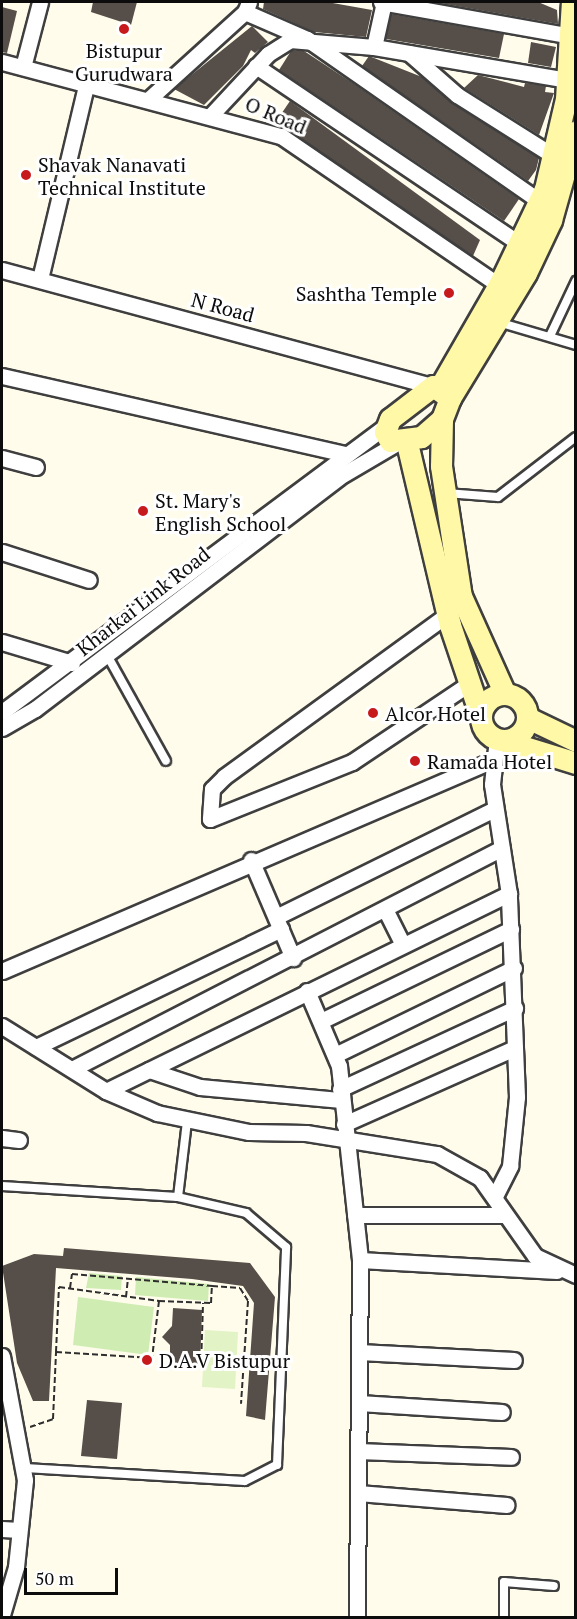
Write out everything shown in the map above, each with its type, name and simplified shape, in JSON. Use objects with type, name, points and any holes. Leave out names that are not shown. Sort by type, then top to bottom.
[{"type":"main road","points":[[498,747],[521,734],[528,718],[522,701],[505,694],[461,596],[444,492],[441,390],[499,285],[539,201],[554,156],[568,80],[572,2]]},
{"type":"main road","points":[[576,131],[551,220],[497,322],[441,390],[407,402],[397,437],[467,685],[481,717],[498,747],[576,763]]},
{"type":"main road","points":[[397,437],[442,419]]},
{"type":"main road","points":[[481,717],[484,705],[505,694]]},
{"type":"main road","points":[[528,718],[576,741]]},
{"type":"street","points":[[23,67],[40,2]]},
{"type":"street","points":[[374,47],[383,2],[571,36]]},
{"type":"street","points":[[150,98],[247,7],[307,39],[539,201]]},
{"type":"street","points":[[212,114],[278,45],[307,39],[374,47],[568,80]]},
{"type":"street","points":[[409,53],[457,95],[554,156]]},
{"type":"street","name":"O Road","points":[[2,62],[212,114],[281,136],[320,159],[499,285]]},
{"type":"street","points":[[256,66],[520,244]]},
{"type":"street","points":[[40,279],[87,82]]},
{"type":"street","name":"N Road","points":[[2,270],[441,390]]},
{"type":"street","points":[[2,376],[346,454]]},
{"type":"street","points":[[2,712],[72,663],[346,454],[397,437]]},
{"type":"street","name":"Kharkai Link Road","points":[[2,728],[107,655],[339,477],[397,437]]},
{"type":"street","points":[[2,458],[36,467]]},
{"type":"street","points":[[2,552],[89,580]]},
{"type":"street","points":[[448,614],[224,777],[212,789],[210,819],[352,762],[467,685]]},
{"type":"street","points":[[2,642],[72,663]]},
{"type":"street","points":[[2,971],[498,747],[495,809],[509,894],[514,968],[516,1134],[510,1166],[495,1196]]},
{"type":"street","points":[[36,1047],[495,809]]},
{"type":"street","points":[[72,1069],[502,848]]},
{"type":"street","points":[[251,860],[293,957]]},
{"type":"street","points":[[106,1091],[509,894]]},
{"type":"street","points":[[385,909],[404,945]]},
{"type":"street","points":[[323,1020],[511,929]]},
{"type":"street","points":[[335,1055],[514,968]]},
{"type":"street","points":[[307,991],[323,1020],[335,1055],[360,1260],[357,1617]]},
{"type":"street","points":[[149,1070],[200,1088],[341,1094],[516,1008]]},
{"type":"street","points":[[2,1026],[106,1091],[187,1121],[347,1140],[437,1154],[466,1167],[495,1196],[503,1215],[535,1256],[560,1272]]},
{"type":"street","points":[[344,1125],[515,1048]]},
{"type":"street","points":[[2,1138],[19,1140]]},
{"type":"street","points":[[355,1215],[503,1215]]},
{"type":"street","points":[[360,1260],[560,1272],[576,1275]]},
{"type":"street","points":[[359,1352],[514,1360]]},
{"type":"street","points":[[2,1356],[25,1468],[11,1594],[2,1615]]},
{"type":"street","points":[[359,1403],[502,1412]]},
{"type":"street","points":[[358,1450],[511,1457]]},
{"type":"street","points":[[358,1493],[507,1505]]},
{"type":"street","points":[[2,1529],[19,1530]]},
{"type":"lane","points":[[550,336],[576,281]]},
{"type":"lane","points":[[565,301],[576,305]]},
{"type":"lane","points":[[497,322],[576,345]]},
{"type":"lane","points":[[444,492],[498,497],[576,437]]},
{"type":"lane","points":[[107,655],[166,761]]},
{"type":"lane","points":[[178,1197],[187,1121]]},
{"type":"lane","points":[[2,1186],[178,1197],[246,1213],[286,1247],[277,1465],[245,1481],[25,1468]]},
{"type":"lane","points":[[504,1617],[504,1582],[554,1586]]},
{"type":"path","points":[[70,1288],[72,1274],[240,1288],[248,1301],[241,1404]]},
{"type":"path","points":[[126,1297],[128,1279]]},
{"type":"path","points":[[18,1431],[52,1419],[59,1287],[159,1301],[211,1303],[212,1286]]},
{"type":"path","points":[[56,1352],[152,1358],[159,1301]]},
{"type":"path","points":[[201,1367],[203,1303]]},
{"type":"path","points":[[156,1331],[161,1332]]},
{"type":"green space","points":[[89,1273],[122,1276],[121,1290],[86,1288]]},
{"type":"green space","points":[[136,1277],[209,1284],[208,1301],[135,1295]]},
{"type":"green space","points":[[78,1297],[154,1307],[148,1355],[73,1345]]},
{"type":"green space","points":[[205,1330],[238,1332],[235,1389],[202,1387]]},
{"type":"building","points":[[93,2],[137,2],[131,25],[91,12]]},
{"type":"building","points":[[264,2],[327,2],[372,10],[366,37],[314,32],[263,9]]},
{"type":"building","points":[[434,2],[538,2],[557,10],[558,24]]},
{"type":"building","points":[[2,7],[17,11],[7,53],[2,52]]},
{"type":"building","points":[[391,14],[504,34],[499,58],[386,39]]},
{"type":"building","points":[[252,26],[268,42],[255,53],[251,50],[243,66],[204,105],[174,89]]},
{"type":"building","points":[[531,42],[556,47],[551,67],[528,63]]},
{"type":"building","points":[[291,51],[304,51],[519,199],[504,221],[279,70]]},
{"type":"building","points":[[369,56],[422,77],[452,103],[539,158],[536,170],[528,181],[362,66]]},
{"type":"building","points":[[478,75],[524,87],[525,83],[546,86],[545,92],[554,93],[539,135],[464,88]]},
{"type":"building","points":[[290,101],[480,240],[473,256],[275,123]]},
{"type":"building","points":[[64,1248],[250,1263],[275,1297],[265,1420],[246,1416],[254,1303],[243,1286],[192,1279],[56,1268],[49,1401],[33,1401],[17,1363],[2,1266],[34,1254],[63,1256]]},
{"type":"building","points":[[173,1308],[202,1310],[200,1365],[170,1364],[170,1345],[162,1337],[172,1326]]},
{"type":"building","points":[[87,1400],[122,1403],[117,1459],[81,1456]]},
{"type":"place","name":"Bistupur Gurudwara","points":[[124,29]]},
{"type":"place","name":"Shavak Nanavati Technical Institute","points":[[26,175]]},
{"type":"place","name":"Sashtha Temple","points":[[449,293]]},
{"type":"place","name":"St. Mary's English School","points":[[143,511]]},
{"type":"place","name":"Alcor Hotel","points":[[373,713]]},
{"type":"place","name":"Ramada Hotel","points":[[415,761]]},
{"type":"place","name":"D.A.V Bistupur","points":[[147,1360]]}]
